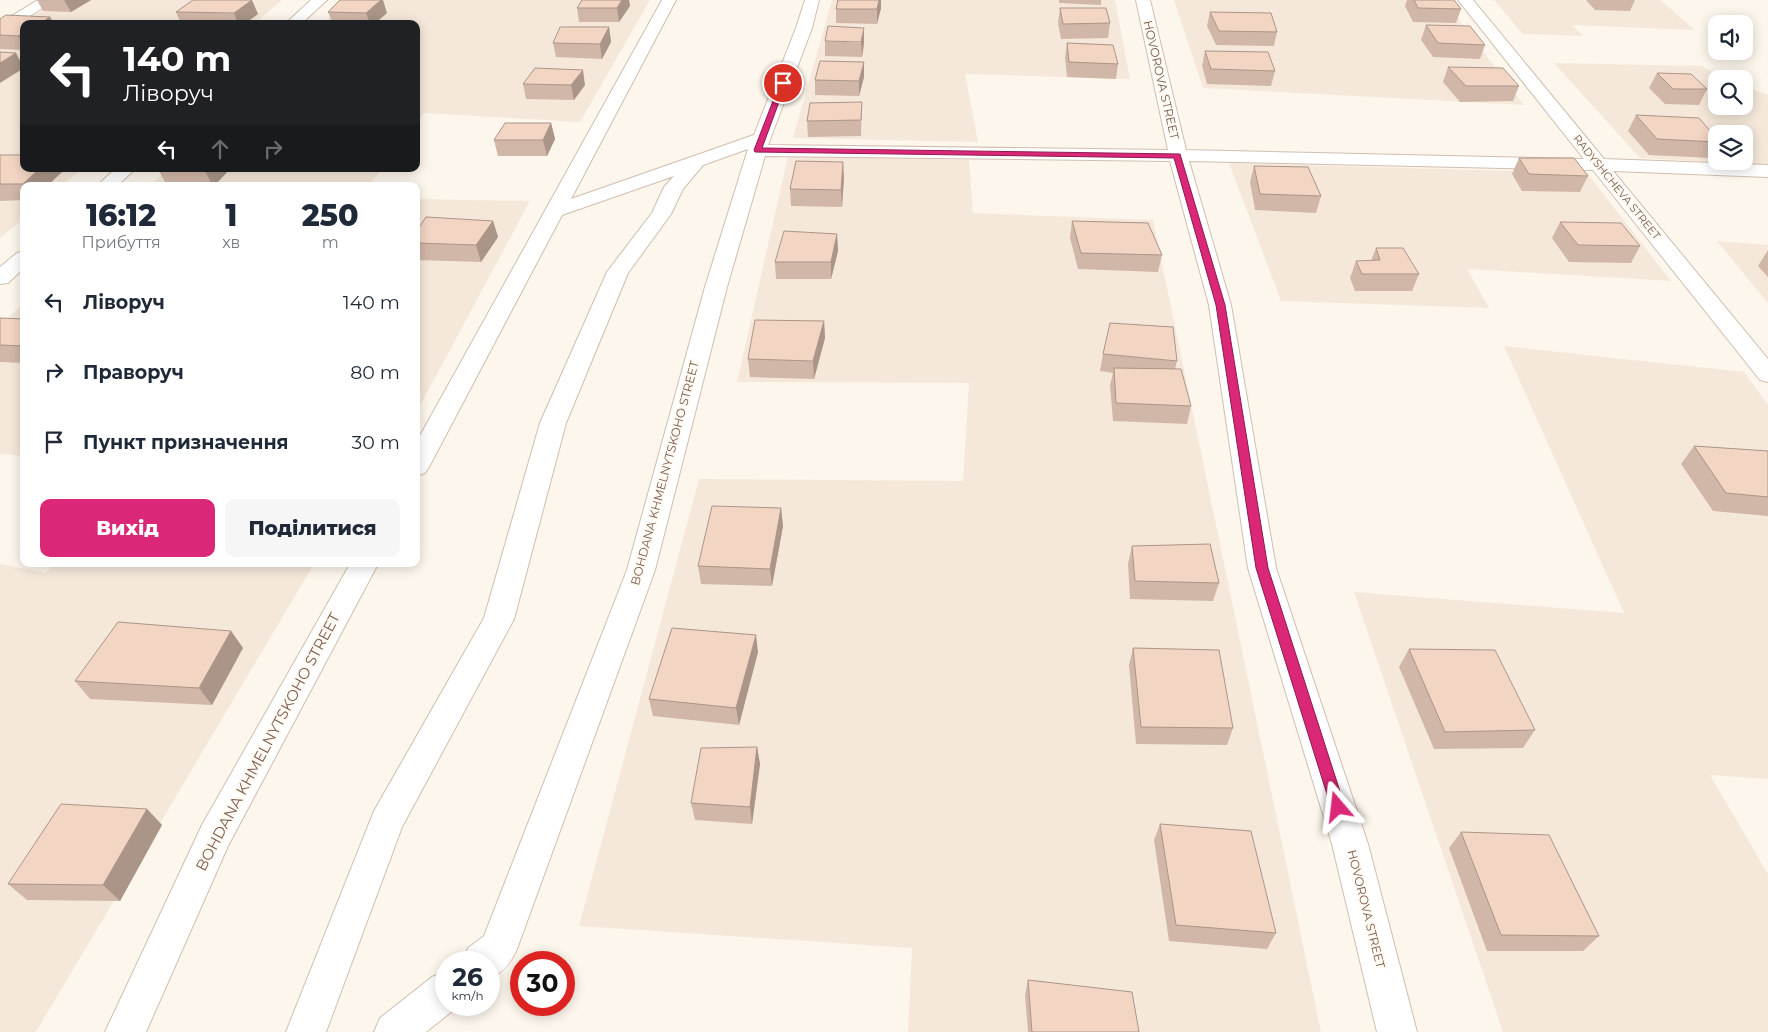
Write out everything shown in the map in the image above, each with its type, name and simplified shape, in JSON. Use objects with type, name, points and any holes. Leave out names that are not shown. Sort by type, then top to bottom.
[{"type":"street","points":[[0,29],[48,0]]},
{"type":"street","points":[[297,20],[320,0]]},
{"type":"street","points":[[420,460],[669,0]]},
{"type":"street","name":"BOHDANA KHMELNYTSKOHO STREET","points":[[496,951],[498,949],[641,570],[716,287],[760,144],[804,28],[812,0]]},
{"type":"street","name":"HOVOROVA STREET","points":[[1143,0],[1178,155],[1220,305],[1262,568],[1350,844],[1398,1032]]},
{"type":"street","name":"RADYSHCHEVA STREET","points":[[1465,0],[1768,375]]},
{"type":"street","points":[[556,211],[696,162],[760,144],[1768,171]]},
{"type":"street","points":[[306,1032],[386,822],[500,619],[553,423],[618,272],[661,214],[674,187],[696,162]]},
{"type":"street","points":[[111,182],[122,172]]},
{"type":"street","points":[[0,278],[20,261]]},
{"type":"street","name":"BOHDANA KHMELNYTSKOHO STREET","points":[[126,1032],[215,836],[362,567]]},
{"type":"street","points":[[394,1032],[435,1000]]},
{"type":"shaded area","points":[[59,0],[282,0],[259,20],[27,20]]},
{"type":"shaded area","points":[[349,0],[650,0],[580,122],[424,113],[420,118],[420,20],[327,20]]},
{"type":"shaded area","points":[[832,0],[1115,0],[1130,79],[965,74],[978,142],[793,138]]},
{"type":"shaded area","points":[[1174,0],[1444,0],[1524,105],[1203,88]]},
{"type":"shaded area","points":[[1494,0],[1660,0],[1695,30],[1572,25],[1583,36],[1523,34]]},
{"type":"shaded area","points":[[20,24],[20,172],[78,172],[66,182],[20,182],[20,221],[0,238],[0,37]]},
{"type":"shaded area","points":[[1554,63],[1702,66],[1709,70],[1708,115],[1753,115],[1753,89],[1768,95],[1768,165],[1753,164],[1753,125],[1708,125],[1708,162],[1640,158]]},
{"type":"shaded area","points":[[788,156],[969,160],[973,213],[1153,220],[1321,1032],[908,1032],[912,948],[579,926],[699,479],[963,481],[969,383],[737,382]]},
{"type":"shaded area","points":[[1229,163],[1587,173],[1671,281],[1467,269],[1489,308],[1281,301]]},
{"type":"shaded area","points":[[165,172],[380,172],[371,182],[153,182]]},
{"type":"shaded area","points":[[420,199],[530,201],[420,406]]},
{"type":"shaded area","points":[[1717,241],[1768,245],[1768,303],[1763,297]]},
{"type":"shaded area","points":[[20,307],[20,456],[0,454],[0,325]]},
{"type":"shaded area","points":[[1504,346],[1744,372],[1768,405],[1768,779],[1710,775],[1768,874],[1768,1032],[1503,1032],[1354,592],[1624,613]]},
{"type":"shaded area","points":[[0,564],[46,573],[51,567],[312,567],[36,1032],[0,1032]]},
{"type":"building","points":[[193,0],[252,0],[234,13],[176,12]]},
{"type":"building","points":[[340,0],[381,0],[366,13],[328,12]]},
{"type":"building","points":[[582,0],[622,0],[617,8],[577,8]]},
{"type":"building","points":[[838,0],[879,0],[877,9],[836,9]]},
{"type":"building","points":[[1414,0],[1454,0],[1461,9],[1418,8]]},
{"type":"building","points":[[1060,8],[1106,8],[1110,23],[1063,24]]},
{"type":"building","points":[[1210,12],[1271,13],[1277,32],[1219,31]]},
{"type":"building","points":[[6,15],[50,17],[45,20],[20,20],[20,35],[18,36],[0,35],[0,19]]},
{"type":"building","points":[[1426,25],[1470,26],[1485,45],[1438,43]]},
{"type":"building","points":[[828,26],[864,28],[861,42],[825,41]]},
{"type":"building","points":[[560,27],[609,27],[600,44],[553,43]]},
{"type":"building","points":[[1067,43],[1113,45],[1118,64],[1069,62]]},
{"type":"building","points":[[1205,51],[1268,52],[1275,71],[1211,69]]},
{"type":"building","points":[[0,52],[16,53],[0,63]]},
{"type":"building","points":[[820,61],[864,62],[859,81],[815,80]]},
{"type":"building","points":[[1448,67],[1503,68],[1519,86],[1466,86]]},
{"type":"building","points":[[535,68],[583,70],[571,85],[523,84]]},
{"type":"building","points":[[1657,73],[1691,74],[1707,89],[1673,89]]},
{"type":"building","points":[[862,102],[861,120],[807,121],[810,103]]},
{"type":"building","points":[[1636,115],[1699,118],[1708,129],[1708,142],[1657,139]]},
{"type":"building","points":[[505,123],[551,123],[543,140],[494,140]]},
{"type":"building","points":[[0,155],[20,155],[20,172],[36,172],[25,182],[20,182],[20,184],[0,184]]},
{"type":"building","points":[[1519,158],[1574,158],[1588,176],[1529,174]]},
{"type":"building","points":[[796,161],[843,162],[841,190],[790,189]]},
{"type":"building","points":[[1254,166],[1308,167],[1321,196],[1260,194]]},
{"type":"building","points":[[426,217],[493,221],[476,245],[420,243],[420,226]]},
{"type":"building","points":[[1072,221],[1148,223],[1162,255],[1081,253]]},
{"type":"building","points":[[1560,222],[1621,223],[1640,246],[1578,245]]},
{"type":"building","points":[[784,231],[837,234],[831,262],[775,262]]},
{"type":"building","points":[[1376,248],[1403,248],[1419,274],[1362,274],[1356,261],[1380,260]]},
{"type":"building","points":[[0,318],[20,319],[20,346],[0,345]]},
{"type":"building","points":[[755,320],[824,321],[813,361],[748,359]]},
{"type":"building","points":[[1110,323],[1173,327],[1177,361],[1103,354]]},
{"type":"building","points":[[1114,368],[1181,369],[1191,406],[1116,403]]},
{"type":"building","points":[[1694,446],[1768,451],[1768,497],[1726,493]]},
{"type":"building","points":[[712,506],[781,508],[770,569],[698,566]]},
{"type":"building","points":[[1210,544],[1219,583],[1135,581],[1132,546]]},
{"type":"building","points":[[118,622],[231,631],[199,688],[75,681]]},
{"type":"building","points":[[672,628],[756,635],[736,708],[649,699]]},
{"type":"building","points":[[1133,648],[1219,650],[1233,728],[1141,727]]},
{"type":"building","points":[[1409,649],[1495,650],[1535,730],[1445,732]]},
{"type":"building","points":[[757,747],[750,807],[691,803],[701,748]]},
{"type":"building","points":[[61,804],[147,809],[103,885],[8,884]]},
{"type":"building","points":[[1160,824],[1251,831],[1276,933],[1176,925]]},
{"type":"building","points":[[1461,832],[1549,835],[1599,936],[1501,935]]},
{"type":"building","points":[[1028,980],[1132,992],[1139,1032],[1032,1032]]},
{"type":"route","points":[[783,83],[757,150],[1178,155],[1220,305],[1262,568],[1338,807]]}]
